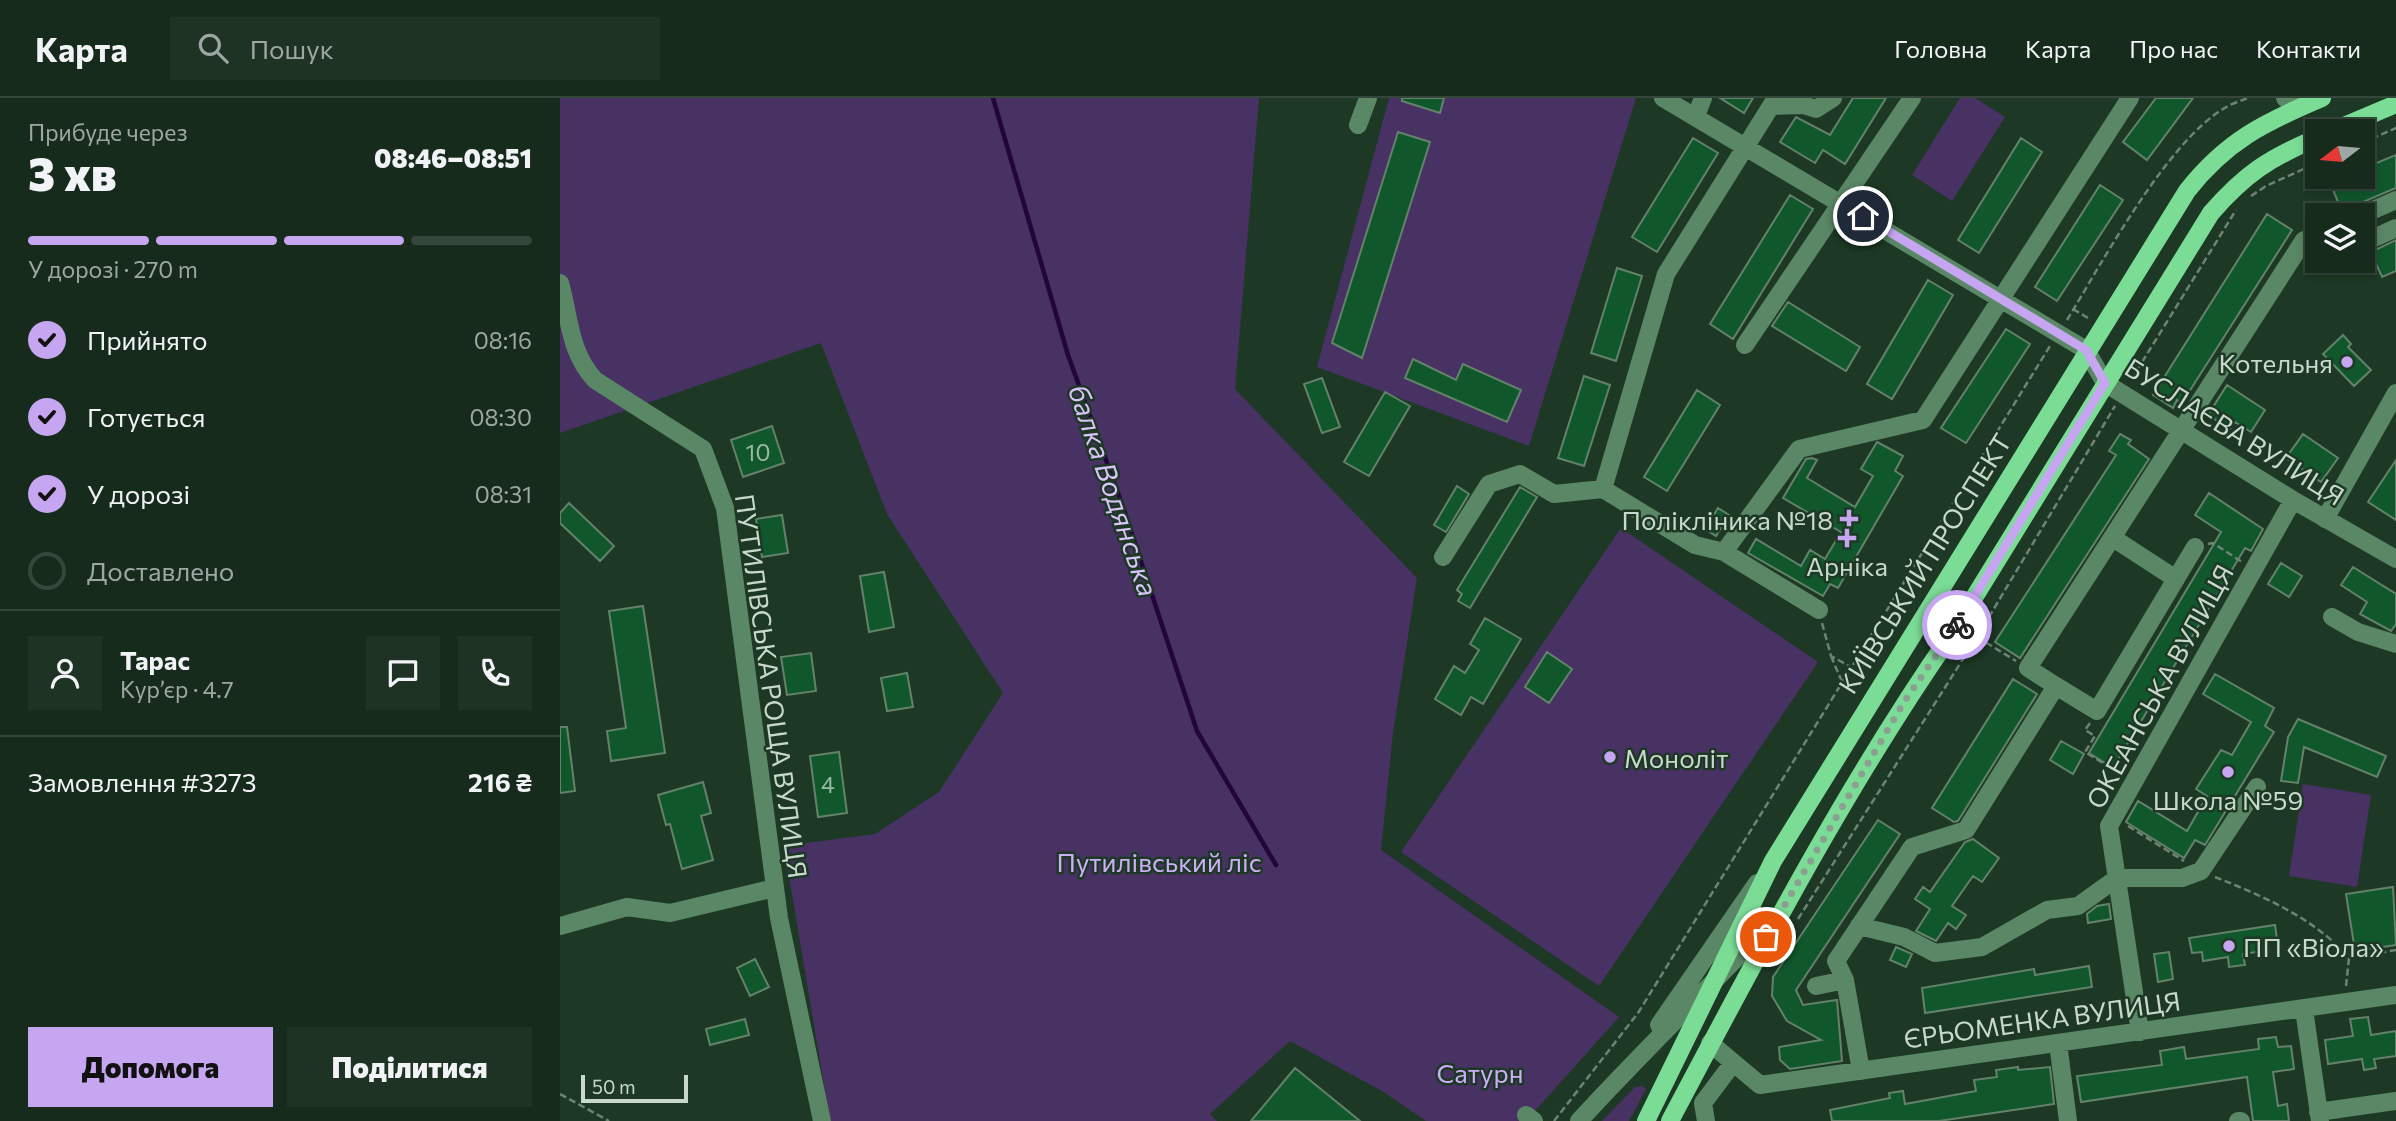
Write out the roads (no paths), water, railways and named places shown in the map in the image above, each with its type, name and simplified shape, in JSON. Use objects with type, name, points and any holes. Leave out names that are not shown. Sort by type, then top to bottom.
[{"type":"main road","name":"КИЇВСЬКИЙ ПРОСПЕКТ","points":[[1646,1121],[1718,979],[1773,861],[2086,350],[2187,191],[2210,161],[2253,129],[2291,103],[2322,98]]},
{"type":"main road","points":[[2360,119],[2396,104]]},
{"type":"main road","points":[[1670,1121],[1800,876],[1904,702],[1951,635],[2210,213],[2241,178],[2281,153],[2305,143]]},
{"type":"main road","points":[[1773,861],[1800,876]]},
{"type":"street","points":[[1358,125],[1368,98]]},
{"type":"street","name":"БУСЛАЄВА ВУЛИЦЯ","points":[[1663,98],[2086,350],[2105,383],[2293,500],[2396,559]]},
{"type":"street","points":[[1696,116],[1703,98]]},
{"type":"street","points":[[1603,489],[1666,274],[1774,102],[1816,109],[1833,98]]},
{"type":"street","points":[[1745,345],[1912,98]]},
{"type":"street","points":[[1724,552],[1800,449],[1923,420],[2003,300],[2130,98]]},
{"type":"street","points":[[2375,209],[2396,200]]},
{"type":"street","points":[[2375,237],[2396,228]]},
{"type":"street","points":[[2195,547],[2097,711],[2028,668],[2305,240]]},
{"type":"street","name":"ПУТИЛІВСЬКА РОЩА ВУЛИЦЯ","points":[[560,283],[573,348],[581,365],[594,380],[703,449],[725,508],[775,888],[822,1121]]},
{"type":"street","points":[[2325,519],[2396,393]]},
{"type":"street","points":[[1443,557],[1489,484],[1520,474],[1555,494],[1603,489],[1695,545],[1724,552],[1819,610]]},
{"type":"street","name":"ОКЕАНСЬКА ВУЛИЦЯ","points":[[2140,1032],[2109,826],[2293,500]]},
{"type":"street","points":[[2113,538],[2176,579]]},
{"type":"street","points":[[2332,617],[2358,632],[2396,644]]},
{"type":"street","points":[[1861,1071],[1845,980],[1836,961],[1912,847],[1966,830],[2056,686]]},
{"type":"street","points":[[1859,926],[1904,937],[1935,953],[1982,947],[2047,910],[2078,906],[2117,878],[2182,878],[2201,871],[2257,787]]},
{"type":"street","points":[[1641,1053],[1710,948],[1773,861]]},
{"type":"street","points":[[560,926],[627,907],[670,913],[775,888]]},
{"type":"street","points":[[1579,1121],[1641,1053],[1718,979],[1778,914]]},
{"type":"street","points":[[1816,986],[1845,980]]},
{"type":"street","name":"ЄРЬОМЕНКА ВУЛИЦЯ","points":[[1710,1043],[1760,1085],[2396,995]]},
{"type":"street","points":[[2304,1009],[2319,1116],[2396,1101]]},
{"type":"street","points":[[2058,1043],[2068,1121]]},
{"type":"street","points":[[1641,1053],[1651,1048],[1661,1051],[1668,1059],[1671,1072]]},
{"type":"street","points":[[1706,1121],[1703,1103],[1733,1063]]},
{"type":"waterway","name":"балка Водянська","points":[[993,98],[1068,355],[1123,507],[1197,731],[1276,865]]},
{"type":"place","name":"Котельня","points":[[2347,362]]},
{"type":"place","name":"Полікліника №18","points":[[1849,519]]},
{"type":"place","name":"Арніка","points":[[1847,538]]},
{"type":"place","name":"Моноліт","points":[[1610,757]]},
{"type":"place","name":"Школа №59","points":[[2228,772]]},
{"type":"place","name":"ПП «Віола»","points":[[2229,946]]},
{"type":"park label","name":"Путилівський ліс","points":[[1159,861]]},
{"type":"park label","name":"Сатурн","points":[[1480,1072]]}]
